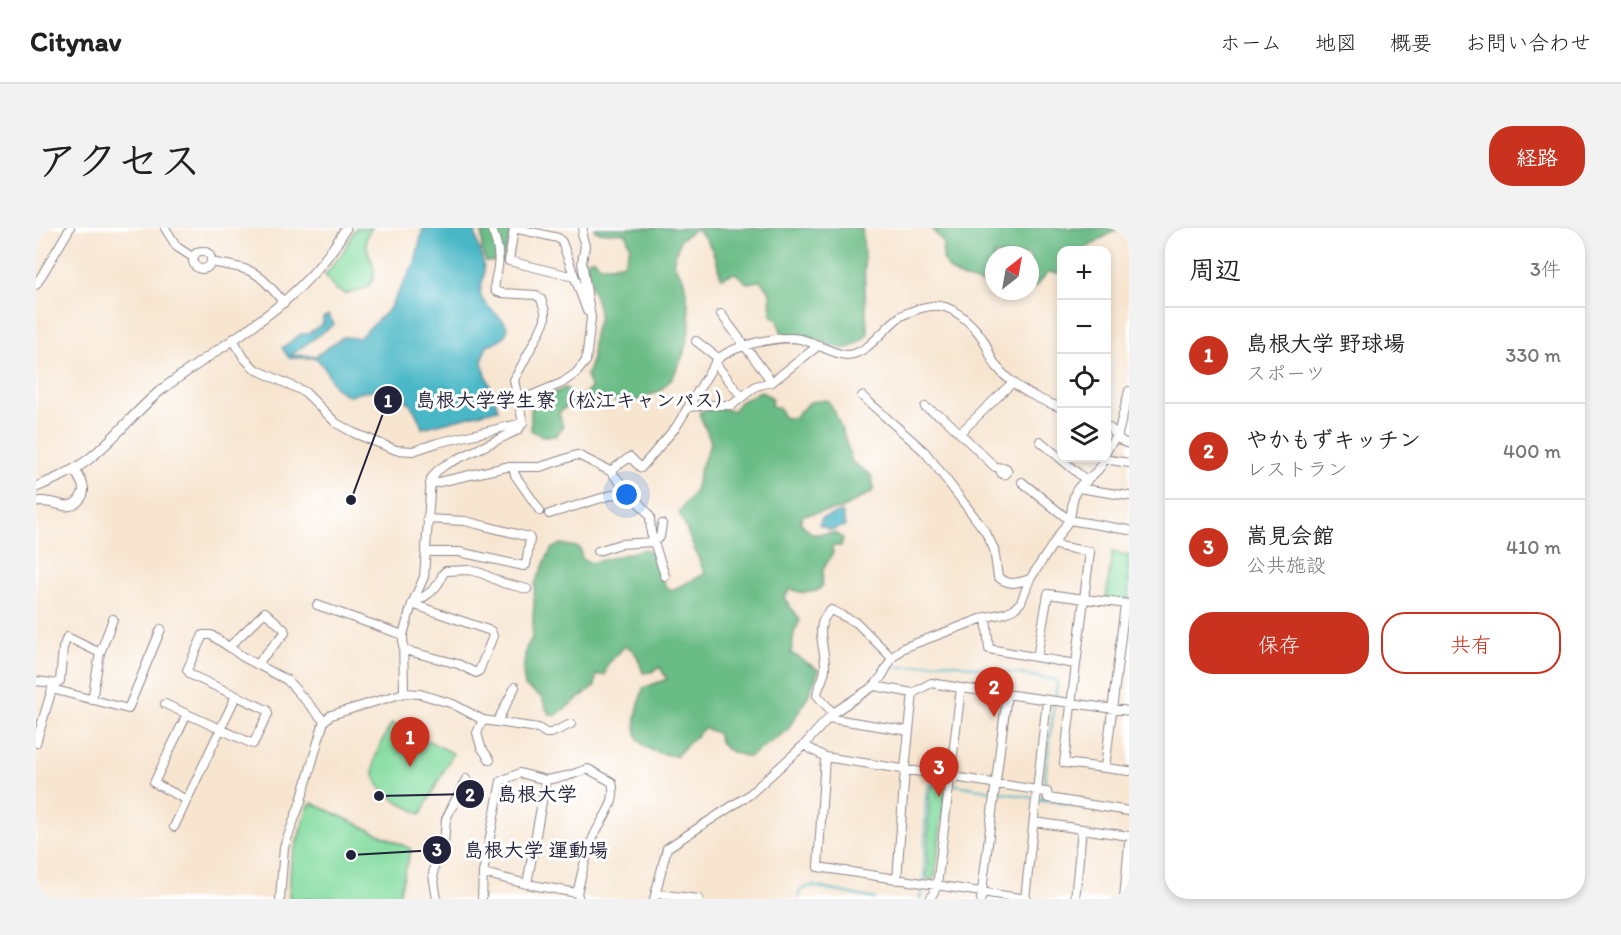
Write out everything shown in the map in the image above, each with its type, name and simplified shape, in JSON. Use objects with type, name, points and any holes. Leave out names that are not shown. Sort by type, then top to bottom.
[{"type":"street","points":[[36,285],[70,228]]},
{"type":"street","points":[[165,228],[177,247],[194,258]]},
{"type":"street","points":[[36,486],[74,469],[97,452],[144,404],[165,387],[284,303],[303,287],[322,265],[346,228]]},
{"type":"street","points":[[404,693],[403,635],[412,604],[423,583],[430,484],[437,471],[445,465],[518,430],[523,423],[514,380],[545,320],[541,299],[536,295],[501,294],[495,291],[498,250],[491,228]]},
{"type":"street","points":[[574,277],[509,261],[514,228],[561,240],[591,318]]},
{"type":"street","points":[[518,401],[562,383],[584,365],[591,318],[582,262],[585,246],[582,236],[584,228]]},
{"type":"street","points":[[204,251],[209,255],[211,262],[207,267],[200,269],[195,265],[194,258],[197,253],[204,251]]},
{"type":"street","points":[[211,262],[249,269],[268,283],[284,303]]},
{"type":"street","points":[[610,471],[630,457],[641,468],[689,407],[716,360],[745,345],[797,338],[819,345],[836,354],[849,355],[866,347],[902,315],[923,307],[940,305],[954,311],[979,333],[995,366],[1012,382],[1030,395],[1057,406]]},
{"type":"street","points":[[721,314],[771,382]]},
{"type":"street","points":[[233,339],[244,358],[255,369],[305,392],[336,423],[396,450],[413,451],[437,443],[523,423]]},
{"type":"street","points":[[696,341],[716,360],[742,397]]},
{"type":"street","points":[[689,407],[728,406],[756,386],[771,382],[819,345]]},
{"type":"street","points":[[960,433],[1012,382]]},
{"type":"street","points":[[1111,444],[1117,438],[1129,391]]},
{"type":"street","points":[[862,396],[925,452],[985,531],[994,549],[998,577],[1013,584],[1029,579]]},
{"type":"street","points":[[925,407],[944,418],[995,467],[1005,468]]},
{"type":"street","points":[[1111,428],[1117,438],[1129,444]]},
{"type":"street","points":[[1040,441],[1087,481]]},
{"type":"street","points":[[430,484],[513,467],[540,467],[577,455],[610,471],[650,517],[653,542],[666,576]]},
{"type":"street","points":[[1111,458],[1129,463]]},
{"type":"street","points":[[699,899],[655,896],[667,848],[748,795],[804,745],[830,715],[874,686],[892,658],[903,648],[1014,609],[1021,602],[1029,579],[1069,520],[1074,495],[1078,488],[1098,471],[1102,462]]},
{"type":"street","points":[[513,467],[515,475],[540,511]]},
{"type":"street","points":[[36,502],[52,501],[65,506],[77,502],[83,495],[84,488],[74,469]]},
{"type":"street","points":[[1022,482],[1069,520],[1129,530]]},
{"type":"street","points":[[1078,488],[1129,496]]},
{"type":"street","points":[[549,514],[628,490]]},
{"type":"street","points":[[425,552],[459,552],[524,566],[530,539],[465,521],[427,519]]},
{"type":"street","points":[[598,551],[620,544],[653,542],[660,537],[662,524]]},
{"type":"street","points":[[1054,543],[1090,552],[1064,764],[1129,771]]},
{"type":"street","points":[[412,604],[437,586],[442,573],[446,571],[475,571],[527,590]]},
{"type":"street","points":[[1037,657],[1048,594],[1127,604],[1105,768]]},
{"type":"street","points":[[404,650],[458,664],[476,674],[493,636],[491,631],[412,604]]},
{"type":"street","points":[[317,605],[403,635]]},
{"type":"street","points":[[892,658],[857,623],[831,610],[821,623],[825,668],[817,693],[818,698],[830,715],[909,731]]},
{"type":"street","points":[[229,647],[262,613],[267,612],[284,629],[285,633],[262,658],[259,665]]},
{"type":"street","points":[[986,617],[989,649],[1075,664]]},
{"type":"street","points":[[92,700],[100,653],[112,619]]},
{"type":"street","points":[[36,681],[50,682],[53,687],[125,710],[129,708],[161,629]]},
{"type":"street","points":[[165,704],[251,744],[254,743],[268,712],[187,672],[203,635],[211,635],[243,657],[287,680],[324,721]]},
{"type":"street","points":[[36,743],[53,687],[60,681],[66,638],[100,653]]},
{"type":"street","points":[[874,686],[913,693],[931,682],[1129,711]]},
{"type":"street","points":[[497,722],[515,687]]},
{"type":"street","points":[[930,899],[937,886],[961,688]]},
{"type":"street","points":[[280,899],[284,847],[301,801],[324,721],[331,715],[404,693],[420,694],[453,704],[483,720],[538,728],[546,733],[571,724]]},
{"type":"street","points":[[897,880],[913,693]]},
{"type":"street","points":[[981,896],[1007,694]]},
{"type":"street","points":[[174,827],[236,696]]},
{"type":"street","points":[[825,757],[818,867],[937,886],[981,896],[1026,899],[1039,793],[1047,700]]},
{"type":"street","points":[[187,714],[154,783],[187,800]]},
{"type":"street","points":[[483,720],[477,733],[481,747],[490,760]]},
{"type":"street","points":[[804,745],[825,757],[905,770],[950,781],[1039,793],[1048,798],[1129,811]]},
{"type":"street","points":[[482,899],[483,873],[501,781],[520,773],[546,780],[588,770],[612,782],[615,792],[612,807],[593,838],[578,896],[483,873]]},
{"type":"street","points":[[437,899],[434,867],[444,844],[446,819],[466,779]]},
{"type":"street","points":[[527,884],[546,780]]},
{"type":"street","points":[[1034,822],[1129,836]]},
{"type":"street","points":[[1075,899],[1082,829]]},
{"type":"street","points":[[1124,899],[1129,844]]},
{"type":"green space","points":[[356,228],[372,228],[367,235],[366,243],[373,265],[373,279],[366,288],[346,294],[335,289],[325,275],[342,253]]},
{"type":"green space","points":[[482,228],[512,228],[503,261],[486,262],[482,250]]},
{"type":"green space","points":[[594,228],[862,228],[868,334],[852,347],[844,348],[805,336],[784,335],[778,320],[771,315],[770,292],[760,281],[747,283],[735,273],[721,278],[709,245],[695,229],[680,240],[673,263],[684,280],[690,326],[683,355],[673,377],[660,391],[624,406],[608,398],[600,397],[567,406],[559,413],[563,427],[556,436],[541,436],[531,430],[531,410],[536,400],[566,388],[575,398],[591,388],[586,377],[592,360],[594,335],[599,316],[597,301],[587,273],[587,261],[593,258],[600,266],[624,263],[630,247],[626,233],[600,232],[595,231]]},
{"type":"green space","points":[[931,228],[1117,228],[1089,246],[1057,246],[1057,273],[1048,272],[1039,282],[1039,246],[985,246],[985,284],[963,278],[950,270],[943,255],[943,242]]},
{"type":"green space","points":[[760,391],[772,398],[771,406],[779,408],[784,418],[793,418],[810,402],[827,400],[838,420],[852,462],[871,475],[874,487],[872,492],[841,509],[803,515],[800,522],[812,534],[835,533],[843,538],[841,546],[832,546],[833,553],[823,569],[822,586],[817,591],[803,593],[790,589],[784,598],[800,620],[794,633],[791,653],[819,670],[807,698],[787,731],[749,757],[728,750],[717,733],[704,728],[676,756],[648,749],[641,743],[635,726],[643,688],[667,679],[660,667],[643,673],[633,650],[625,646],[607,665],[605,675],[596,675],[595,686],[555,716],[548,713],[542,698],[525,686],[523,673],[526,648],[532,638],[535,584],[551,549],[561,544],[580,548],[582,559],[591,563],[645,549],[652,553],[666,587],[672,590],[705,574],[679,512],[695,491],[711,442],[699,413],[711,406],[733,411],[740,402]]},
{"type":"green space","points":[[1112,552],[1129,555],[1129,600],[1106,598]]},
{"type":"green space","points":[[392,723],[453,753],[421,814],[390,796],[380,787],[375,778],[376,756]]},
{"type":"green space","points":[[936,783],[946,785],[935,876],[932,880],[927,879],[929,791]]},
{"type":"green space","points":[[312,803],[411,849],[398,899],[289,899],[291,861],[308,807]]},
{"type":"water","points":[[423,228],[475,228],[484,268],[481,297],[507,328],[506,334],[499,340],[486,346],[482,363],[498,409],[422,428],[410,405],[395,392],[375,390],[350,396],[342,393],[333,385],[326,370],[316,358],[289,358],[282,348],[301,334],[307,334],[323,324],[323,318],[328,315],[334,324],[291,355],[316,356],[343,337],[359,338],[389,309],[415,263]]},
{"type":"water","points":[[842,512],[845,526],[831,530],[819,525],[822,518]]},
{"type":"waterway","points":[[891,667],[943,662],[1056,680],[1042,800],[1039,799]]},
{"type":"waterway","points":[[920,899],[924,877],[926,790],[934,781],[992,791]]},
{"type":"waterway","points":[[998,792],[1034,798]]},
{"type":"waterway","points":[[1043,800],[1129,815]]},
{"type":"waterway","points":[[799,899],[799,891],[813,886],[875,899]]},
{"type":"place","name":"島根大学学生寮（松江キャンパス）","points":[[351,500]]},
{"type":"place","name":"やかもずキッチン","points":[[994,717]]},
{"type":"place","name":"島根大学 野球場","points":[[410,767]]},
{"type":"place","name":"島根大学","points":[[379,796]]},
{"type":"place","name":"嵩見会館","points":[[939,797]]},
{"type":"place","name":"島根大学 運動場","points":[[351,855]]}]
